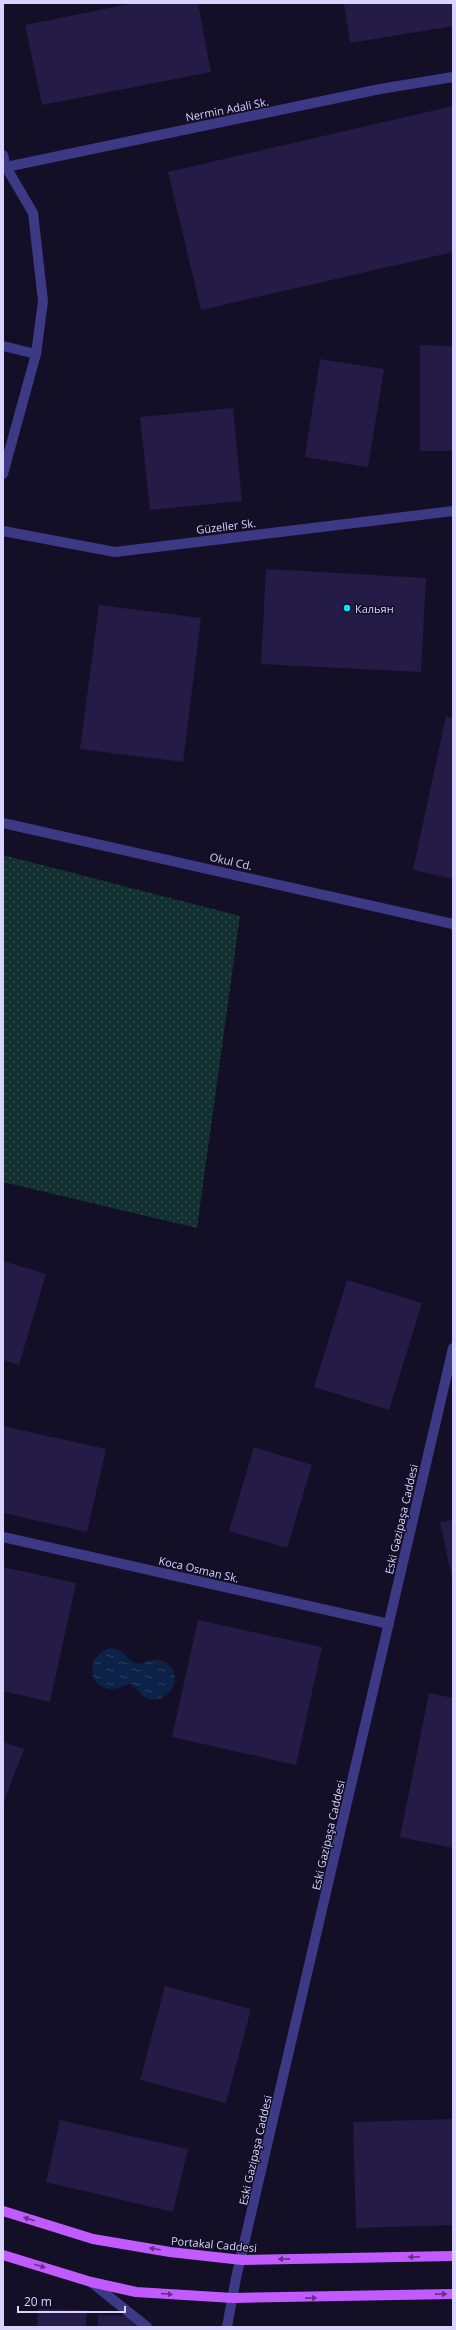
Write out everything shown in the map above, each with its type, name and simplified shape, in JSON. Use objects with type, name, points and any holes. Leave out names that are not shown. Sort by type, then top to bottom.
[{"type":"main road","name":"Portakal Caddesi","points":[[3,2211],[93,2239],[170,2252],[242,2260],[453,2256]]},
{"type":"main road","points":[[3,2255],[91,2282],[136,2292],[233,2298],[453,2294]]},
{"type":"street","name":"Nermin Adali Sk.","points":[[6,167],[380,89],[453,77]]},
{"type":"street","points":[[3,155],[6,167],[33,213],[43,301],[36,354],[3,474]]},
{"type":"street","points":[[3,346],[36,354]]},
{"type":"street","name":"Güzeller Sk.","points":[[3,531],[115,552],[453,511]]},
{"type":"street","name":"Okul Cd.","points":[[3,823],[453,924]]},
{"type":"street","name":"Eski Gazipaşa Caddesi","points":[[227,2327],[236,2278],[242,2260],[453,1348]]},
{"type":"street","name":"Koca Osman Sk.","points":[[3,1537],[389,1624]]},
{"type":"street","points":[[91,2282],[147,2327]]},
{"type":"green space","points":[[3,855],[240,916],[197,1228],[3,1182]]},
{"type":"water","points":[[110,1648],[120,1651],[135,1663],[139,1664],[152,1660],[160,1660],[165,1662],[171,1667],[175,1680],[169,1693],[157,1700],[146,1698],[130,1684],[112,1689],[101,1686],[96,1682],[92,1669],[97,1656]]},
{"type":"building","points":[[134,3],[198,3],[211,72],[42,105],[25,25]]},
{"type":"building","points":[[344,3],[453,3],[453,26],[350,43]]},
{"type":"building","points":[[453,106],[453,252],[201,310],[168,172]]},
{"type":"building","points":[[420,345],[453,346],[453,451],[420,451]]},
{"type":"building","points":[[320,359],[384,369],[368,467],[305,457]]},
{"type":"building","points":[[233,408],[242,501],[150,510],[140,417]]},
{"type":"building","points":[[266,569],[426,578],[421,672],[261,664]]},
{"type":"building","points":[[99,605],[201,618],[183,762],[80,749]]},
{"type":"building","points":[[446,716],[453,718],[453,879],[413,870]]},
{"type":"building","points":[[3,1261],[46,1274],[19,1365],[3,1360]]},
{"type":"building","points":[[347,1280],[422,1303],[389,1410],[314,1387]]},
{"type":"building","points":[[3,1426],[106,1449],[87,1532],[3,1513]]},
{"type":"building","points":[[254,1447],[312,1465],[287,1548],[229,1531]]},
{"type":"building","points":[[453,1520],[453,1578],[452,1579],[440,1522]]},
{"type":"building","points":[[3,1567],[76,1583],[50,1702],[3,1691]]},
{"type":"building","points":[[198,1620],[322,1647],[296,1765],[172,1737]]},
{"type":"building","points":[[429,1693],[453,1698],[453,1848],[400,1837]]},
{"type":"building","points":[[3,1742],[24,1749],[3,1804]]},
{"type":"building","points":[[165,1986],[251,2009],[226,2103],[140,2080]]},
{"type":"building","points":[[453,2119],[453,2225],[356,2228],[353,2122]]},
{"type":"building","points":[[60,2120],[188,2149],[173,2212],[46,2182]]},
{"type":"building","points":[[38,2309],[87,2310],[86,2327],[37,2327]]},
{"type":"building","points":[[98,2315],[143,2316],[143,2327],[98,2327]]},
{"type":"place","name":"Кальян","points":[[347,608]]}]
